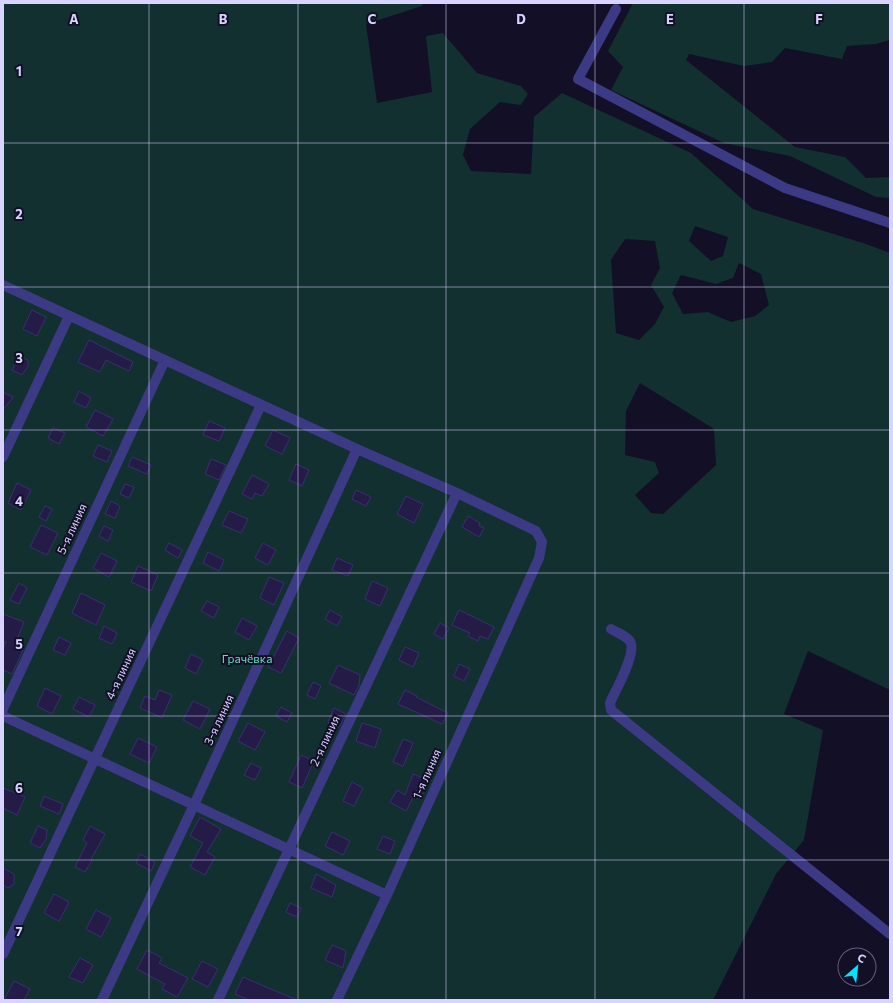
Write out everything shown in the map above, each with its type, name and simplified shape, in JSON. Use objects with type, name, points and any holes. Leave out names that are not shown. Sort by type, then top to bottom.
[{"type":"street","points":[[616,9],[578,79],[785,188],[890,223]]},
{"type":"street","points":[[3,285],[357,449],[457,493]]},
{"type":"street","points":[[3,456],[69,316]]},
{"type":"street","name":"5-я линия","points":[[3,709],[166,360]]},
{"type":"street","name":"4-я линия","points":[[3,954],[261,405]]},
{"type":"street","name":"3-я линия","points":[[102,1000],[194,805],[357,449]]},
{"type":"street","name":"1-я линия","points":[[337,1000],[387,895],[539,558],[542,542],[536,531],[457,493]]},
{"type":"street","name":"2-я линия","points":[[218,1000],[457,493]]},
{"type":"street","points":[[611,629],[630,641],[632,647],[631,657],[610,703],[611,710],[890,934]]},
{"type":"street","points":[[3,716],[387,895]]},
{"type":"green space","name":"Грачёвка","points":[[3,3],[423,3],[422,6],[366,24],[377,103],[432,92],[426,36],[443,33],[477,73],[521,86],[528,94],[521,105],[500,102],[470,129],[463,155],[471,171],[531,174],[534,117],[562,93],[691,153],[753,209],[866,244],[890,253],[890,690],[808,651],[784,714],[823,730],[804,840],[776,874],[713,1000],[3,1000]],"holes":[[[695,226],[728,237],[723,256],[711,261],[689,241]],[[625,239],[655,241],[660,268],[651,285],[664,307],[655,324],[639,340],[616,333],[611,260]],[[739,263],[761,274],[769,305],[755,316],[731,322],[708,312],[683,314],[672,293],[681,275],[716,284],[733,278]],[[640,383],[714,429],[716,465],[663,514],[651,513],[635,495],[659,473],[655,462],[625,455],[626,411]]]},
{"type":"green space","points":[[633,3],[890,3],[890,40],[876,44],[847,46],[842,59],[785,48],[772,62],[744,66],[689,54],[686,60],[795,147],[845,157],[866,178],[890,177],[890,198],[876,197],[790,156],[724,143],[611,90],[623,67],[608,51]]},
{"type":"building","points":[[32,310],[46,317],[37,336],[23,329]]},
{"type":"building","points":[[89,340],[133,362],[129,371],[106,360],[100,372],[78,362]]},
{"type":"building","points":[[16,356],[28,360],[28,366],[22,375],[12,370],[16,362]]},
{"type":"building","points":[[79,391],[91,398],[86,408],[74,402]]},
{"type":"building","points":[[3,392],[13,397],[3,410]]},
{"type":"building","points":[[95,410],[113,419],[103,436],[86,427]]},
{"type":"building","points":[[209,421],[225,428],[219,441],[203,435]]},
{"type":"building","points":[[53,428],[65,433],[59,444],[48,438]]},
{"type":"building","points":[[273,430],[290,438],[282,454],[265,446]]},
{"type":"building","points":[[98,445],[112,451],[107,462],[93,456]]},
{"type":"building","points":[[132,457],[151,465],[147,474],[128,466]]},
{"type":"building","points":[[211,459],[226,465],[219,480],[205,474]]},
{"type":"building","points":[[296,464],[309,470],[302,486],[289,480]]},
{"type":"building","points":[[252,475],[269,484],[262,496],[255,493],[252,499],[242,494]]},
{"type":"building","points":[[17,483],[31,490],[21,510],[8,503]]},
{"type":"building","points":[[125,484],[134,487],[129,498],[120,494]]},
{"type":"building","points":[[356,490],[371,497],[366,506],[352,499]]},
{"type":"building","points":[[406,496],[423,504],[414,523],[397,514]]},
{"type":"building","points":[[111,501],[120,506],[115,518],[105,514]]},
{"type":"building","points":[[45,506],[52,509],[46,521],[39,517]]},
{"type":"building","points":[[229,511],[248,519],[241,533],[222,525]]},
{"type":"building","points":[[468,516],[480,523],[479,526],[484,528],[479,537],[462,527]]},
{"type":"building","points":[[41,525],[58,533],[47,555],[30,547]]},
{"type":"building","points":[[104,526],[113,530],[108,541],[99,536]]},
{"type":"building","points":[[169,543],[182,550],[178,558],[165,550]]},
{"type":"building","points":[[263,543],[276,550],[268,565],[255,558]]},
{"type":"building","points":[[208,552],[224,560],[219,571],[203,563]]},
{"type":"building","points":[[101,553],[117,561],[109,577],[93,568]]},
{"type":"building","points":[[337,558],[353,565],[348,576],[332,570]]},
{"type":"building","points":[[138,566],[158,575],[151,591],[131,582]]},
{"type":"building","points":[[269,577],[284,583],[274,605],[260,598]]},
{"type":"building","points":[[372,581],[388,588],[380,606],[365,599]]},
{"type":"building","points":[[19,583],[27,588],[19,604],[10,600]]},
{"type":"building","points":[[81,593],[105,605],[96,625],[72,613]]},
{"type":"building","points":[[207,601],[219,607],[214,618],[201,611]]},
{"type":"building","points":[[330,610],[342,617],[337,626],[325,619]]},
{"type":"building","points":[[459,610],[494,627],[488,639],[480,636],[478,641],[468,636],[470,633],[452,625]]},
{"type":"building","points":[[3,614],[24,622],[14,646],[23,650],[12,674],[3,670],[3,649],[6,642],[3,641]]},
{"type":"building","points":[[242,618],[257,626],[249,640],[235,632]]},
{"type":"building","points":[[440,623],[449,628],[443,639],[434,634]]},
{"type":"building","points":[[104,626],[117,633],[112,644],[99,638]]},
{"type":"building","points":[[287,631],[299,638],[281,673],[268,667]]},
{"type":"building","points":[[59,637],[71,643],[65,655],[53,650]]},
{"type":"building","points":[[405,647],[419,653],[413,667],[399,660]]},
{"type":"building","points":[[191,654],[203,660],[196,674],[185,668]]},
{"type":"building","points":[[459,664],[470,669],[464,681],[454,676]]},
{"type":"building","points":[[338,665],[360,675],[359,685],[354,695],[329,683]]},
{"type":"building","points":[[313,682],[321,686],[315,699],[307,695]]},
{"type":"building","points":[[45,688],[61,696],[52,714],[37,706]]},
{"type":"building","points":[[159,690],[172,695],[162,718],[140,708],[145,696],[155,700]]},
{"type":"building","points":[[405,690],[448,713],[442,724],[398,704]]},
{"type":"building","points":[[79,697],[95,705],[89,717],[73,709]]},
{"type":"building","points":[[193,701],[210,709],[200,729],[183,720]]},
{"type":"building","points":[[281,707],[292,713],[287,722],[276,716]]},
{"type":"building","points":[[334,708],[346,714],[339,727],[328,722]]},
{"type":"building","points":[[248,723],[265,732],[255,750],[238,741]]},
{"type":"building","points":[[362,723],[381,729],[375,748],[356,741]]},
{"type":"building","points":[[138,738],[157,747],[149,763],[130,754]]},
{"type":"building","points":[[403,739],[413,743],[403,766],[393,762]]},
{"type":"building","points":[[301,755],[314,761],[302,788],[289,782]]},
{"type":"building","points":[[251,763],[261,768],[255,780],[244,775]]},
{"type":"building","points":[[413,774],[428,780],[422,794],[416,792],[406,811],[390,802],[397,790],[405,795]]},
{"type":"building","points":[[352,782],[363,788],[354,806],[343,801]]},
{"type":"building","points":[[3,788],[25,797],[17,815],[3,808]]},
{"type":"building","points":[[44,796],[63,804],[59,814],[40,806]]},
{"type":"building","points":[[200,817],[221,829],[207,852],[215,857],[205,875],[190,867],[203,843],[190,836]]},
{"type":"building","points":[[38,826],[47,830],[46,839],[40,848],[30,843]]},
{"type":"building","points":[[90,826],[105,834],[85,872],[75,867],[87,843],[83,840]]},
{"type":"building","points":[[332,832],[350,841],[343,855],[325,846]]},
{"type":"building","points":[[383,836],[395,841],[390,854],[377,849]]},
{"type":"building","points":[[140,854],[155,862],[151,871],[136,863]]},
{"type":"building","points":[[3,868],[14,874],[14,884],[8,888],[3,885]]},
{"type":"building","points":[[316,874],[336,885],[332,897],[311,888]]},
{"type":"building","points":[[54,894],[69,902],[59,921],[44,913]]},
{"type":"building","points":[[290,903],[301,908],[297,917],[286,912]]},
{"type":"building","points":[[96,910],[111,918],[101,937],[86,929]]},
{"type":"building","points":[[332,945],[346,951],[343,968],[325,960]]},
{"type":"building","points":[[147,950],[162,958],[159,963],[188,978],[177,997],[162,989],[165,984],[137,969]]},
{"type":"building","points":[[80,958],[93,965],[83,983],[69,977]]},
{"type":"building","points":[[202,961],[218,969],[208,987],[192,979]]},
{"type":"building","points":[[243,977],[297,1000],[249,1000],[235,994]]},
{"type":"building","points":[[14,981],[30,989],[24,1000],[4,1000]]}]
